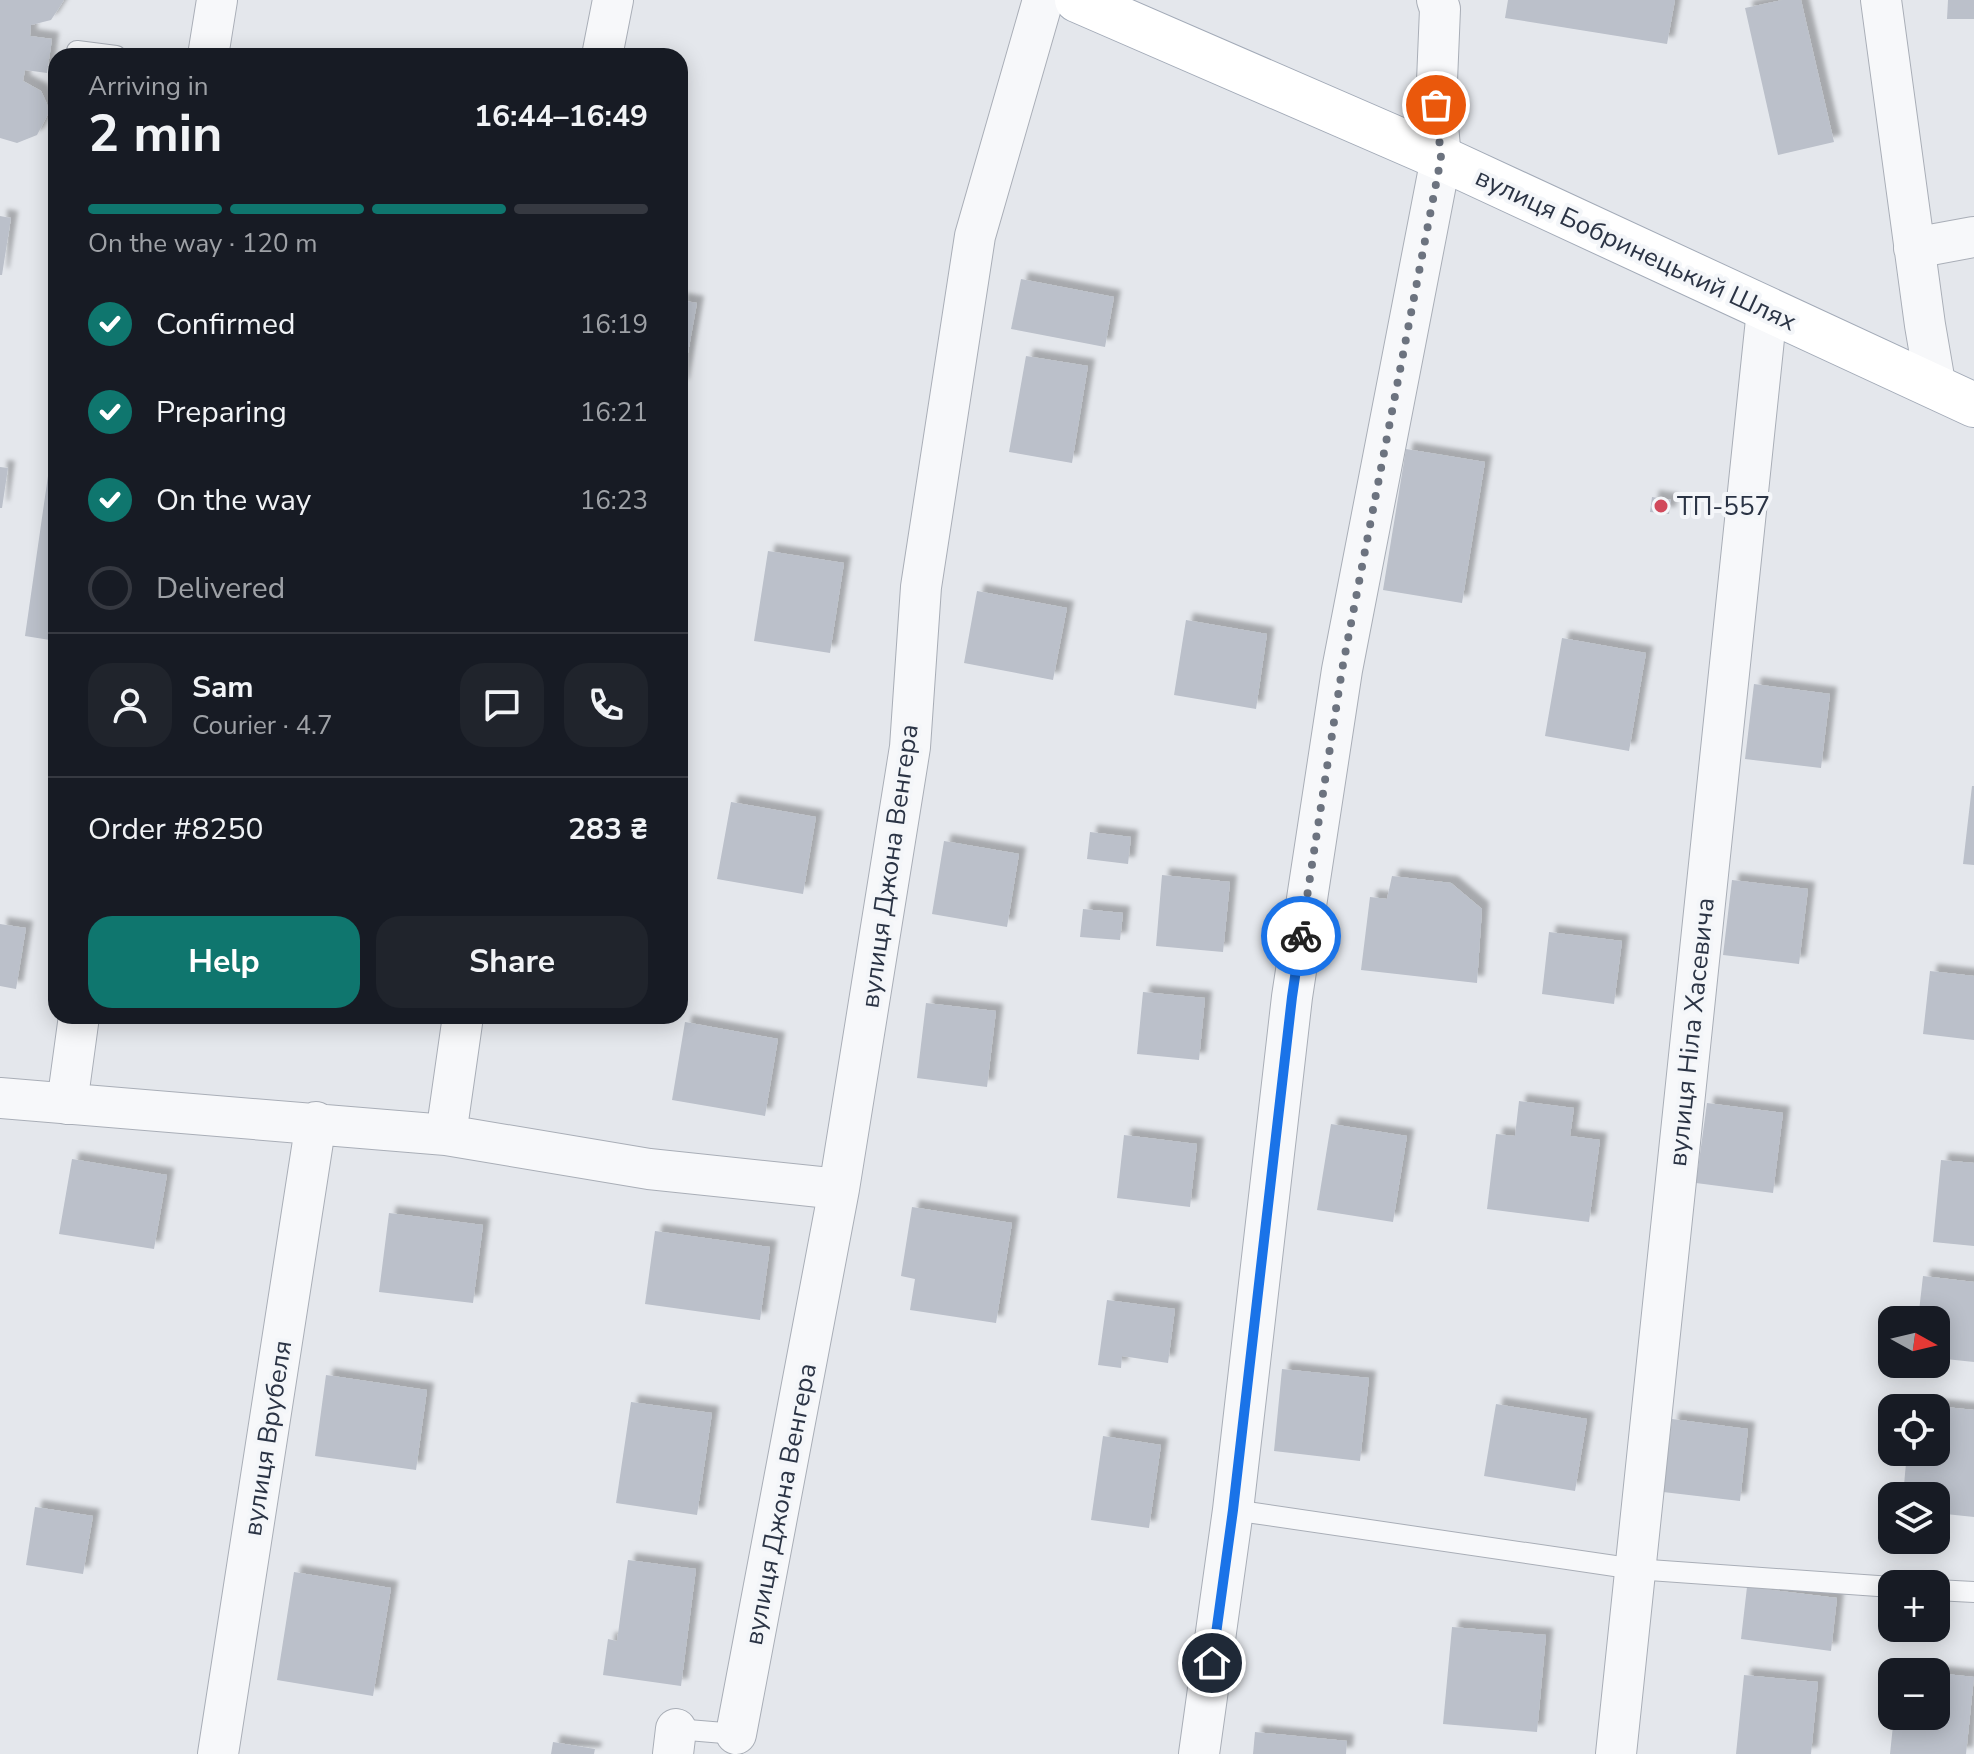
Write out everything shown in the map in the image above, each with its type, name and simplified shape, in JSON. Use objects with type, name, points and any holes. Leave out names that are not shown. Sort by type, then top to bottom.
[{"type":"main road","name":"вулиця Бобринецький Шлях","points":[[1077,0],[1441,158],[1955,397]]},
{"type":"street","points":[[209,48],[217,0]]},
{"type":"street","points":[[604,48],[613,0]]},
{"type":"street","name":"вулиця Джона Венгера","points":[[736,1734],[839,1189],[910,747],[921,587],[975,236],[1043,0]]},
{"type":"street","points":[[1199,1754],[1233,1510],[1292,997],[1342,670],[1441,158],[1436,105],[1440,9],[1437,0]]},
{"type":"street","points":[[1881,0],[1914,248],[1955,397]]},
{"type":"street","points":[[1914,248],[1974,237]]},
{"type":"street","name":"вулиця Ніла Хасевича","points":[[1616,1754],[1767,310]]},
{"type":"street","points":[[67,1104],[78,1024]]},
{"type":"street","points":[[446,1135],[462,1024]]},
{"type":"street","points":[[0,1098],[446,1135],[649,1169],[839,1189]]},
{"type":"street","name":"вулиця Врубеля","points":[[218,1754],[316,1122]]},
{"type":"lane","points":[[1233,1510],[1635,1569],[1878,1586]]},
{"type":"lane","points":[[1950,1591],[1974,1592]]},
{"type":"lane","points":[[675,1741],[736,1734]]},
{"type":"building","points":[[0,0],[64,0],[51,20],[31,25],[30,36],[52,39],[51,48],[48,48],[47,73],[25,70],[23,81],[41,91],[48,114],[37,135],[17,143],[0,138]]},
{"type":"building","points":[[1508,0],[1675,0],[1667,44],[1505,18]]},
{"type":"building","points":[[1782,0],[1801,0],[1834,142],[1778,155],[1745,8]]},
{"type":"building","points":[[1948,0],[1974,0],[1974,19],[1947,19]]},
{"type":"building","points":[[0,216],[11,218],[2,275],[0,275]]},
{"type":"building","points":[[1021,279],[1114,297],[1105,347],[1011,329]]},
{"type":"building","points":[[688,301],[697,303],[688,353]]},
{"type":"building","points":[[1026,356],[1088,366],[1072,463],[1009,452]]},
{"type":"building","points":[[1406,449],[1485,462],[1462,603],[1383,590]]},
{"type":"building","points":[[0,467],[8,468],[2,508],[0,508]]},
{"type":"building","points":[[48,476],[48,640],[25,636]]},
{"type":"building","name":"ТП-557","points":[[1652,497],[1671,500],[1669,514],[1650,512]]},
{"type":"building","points":[[768,551],[844,563],[830,653],[754,641]]},
{"type":"building","points":[[977,591],[1067,608],[1053,680],[964,663]]},
{"type":"building","points":[[1186,620],[1267,634],[1256,709],[1174,695]]},
{"type":"building","points":[[1562,638],[1646,653],[1629,751],[1545,736]]},
{"type":"building","points":[[1754,684],[1830,694],[1821,768],[1745,759]]},
{"type":"building","points":[[1974,786],[1974,865],[1963,864]]},
{"type":"building","points":[[731,802],[816,817],[803,894],[717,879]]},
{"type":"building","points":[[1090,832],[1131,837],[1128,864],[1087,859]]},
{"type":"building","points":[[944,841],[1019,854],[1007,927],[932,914]]},
{"type":"building","points":[[1162,875],[1230,882],[1223,952],[1156,946]]},
{"type":"building","points":[[1392,876],[1451,883],[1482,909],[1477,983],[1361,970],[1370,897],[1387,899]]},
{"type":"building","points":[[1732,880],[1808,889],[1799,964],[1723,955]]},
{"type":"building","points":[[1083,909],[1123,913],[1120,940],[1080,937]]},
{"type":"building","points":[[0,924],[26,928],[16,989],[0,986]]},
{"type":"building","points":[[1549,932],[1622,941],[1614,1004],[1542,994]]},
{"type":"building","points":[[1930,971],[1974,976],[1974,1040],[1923,1034]]},
{"type":"building","points":[[1143,992],[1205,998],[1199,1060],[1137,1054]]},
{"type":"building","points":[[926,1003],[996,1011],[987,1087],[917,1078]]},
{"type":"building","points":[[685,1024],[778,1039],[765,1116],[672,1100]]},
{"type":"building","points":[[1519,1101],[1574,1108],[1570,1136],[1600,1140],[1589,1222],[1487,1209],[1496,1134],[1515,1136]]},
{"type":"building","points":[[1707,1103],[1783,1113],[1773,1193],[1696,1183]]},
{"type":"building","points":[[1331,1124],[1407,1136],[1393,1222],[1317,1210]]},
{"type":"building","points":[[1124,1135],[1197,1144],[1190,1207],[1117,1198]]},
{"type":"building","points":[[72,1159],[167,1175],[154,1249],[59,1234]]},
{"type":"building","points":[[1941,1160],[1974,1163],[1974,1246],[1933,1242]]},
{"type":"building","points":[[912,1207],[1012,1223],[996,1323],[910,1310],[915,1279],[901,1276]]},
{"type":"building","points":[[389,1213],[483,1225],[473,1303],[379,1292]]},
{"type":"building","points":[[655,1231],[770,1247],[760,1320],[645,1304]]},
{"type":"building","points":[[1923,1276],[1974,1282],[1974,1362],[1950,1359],[1950,1306],[1920,1306]]},
{"type":"building","points":[[1107,1300],[1175,1309],[1168,1363],[1122,1356],[1121,1368],[1098,1365]]},
{"type":"building","points":[[1282,1369],[1369,1378],[1360,1461],[1274,1451]]},
{"type":"building","points":[[326,1375],[427,1390],[416,1470],[315,1456]]},
{"type":"building","points":[[631,1402],[712,1413],[697,1515],[616,1503]]},
{"type":"building","points":[[1496,1404],[1587,1419],[1575,1491],[1484,1476]]},
{"type":"building","points":[[1950,1407],[1974,1410],[1974,1517],[1950,1514],[1950,1482],[1904,1482],[1906,1466],[1950,1466]]},
{"type":"building","points":[[1672,1419],[1748,1429],[1740,1501],[1663,1492]]},
{"type":"building","points":[[1103,1436],[1161,1445],[1149,1528],[1091,1520]]},
{"type":"building","points":[[35,1507],[93,1516],[83,1574],[26,1565]]},
{"type":"building","points":[[628,1560],[696,1569],[681,1686],[603,1675],[608,1639],[617,1641]]},
{"type":"building","points":[[294,1572],[391,1588],[373,1696],[277,1680]]},
{"type":"building","points":[[1747,1587],[1837,1598],[1831,1651],[1741,1639]]},
{"type":"building","points":[[1452,1627],[1546,1635],[1537,1732],[1443,1724]]},
{"type":"building","points":[[1950,1674],[1974,1677],[1966,1754],[1890,1754],[1893,1730],[1950,1730]]},
{"type":"building","points":[[1744,1675],[1818,1682],[1811,1754],[1736,1754]]},
{"type":"building","points":[[1255,1732],[1347,1741],[1346,1754],[1253,1754]]},
{"type":"building","points":[[553,1742],[595,1749],[594,1754],[551,1754]]},
{"type":"way so far","points":[[1301,936],[1342,670],[1441,158],[1436,105]]},
{"type":"place","name":"ТП-557","points":[[1661,506]]},
{"type":"route","points":[[1212,1663],[1301,936]]}]
